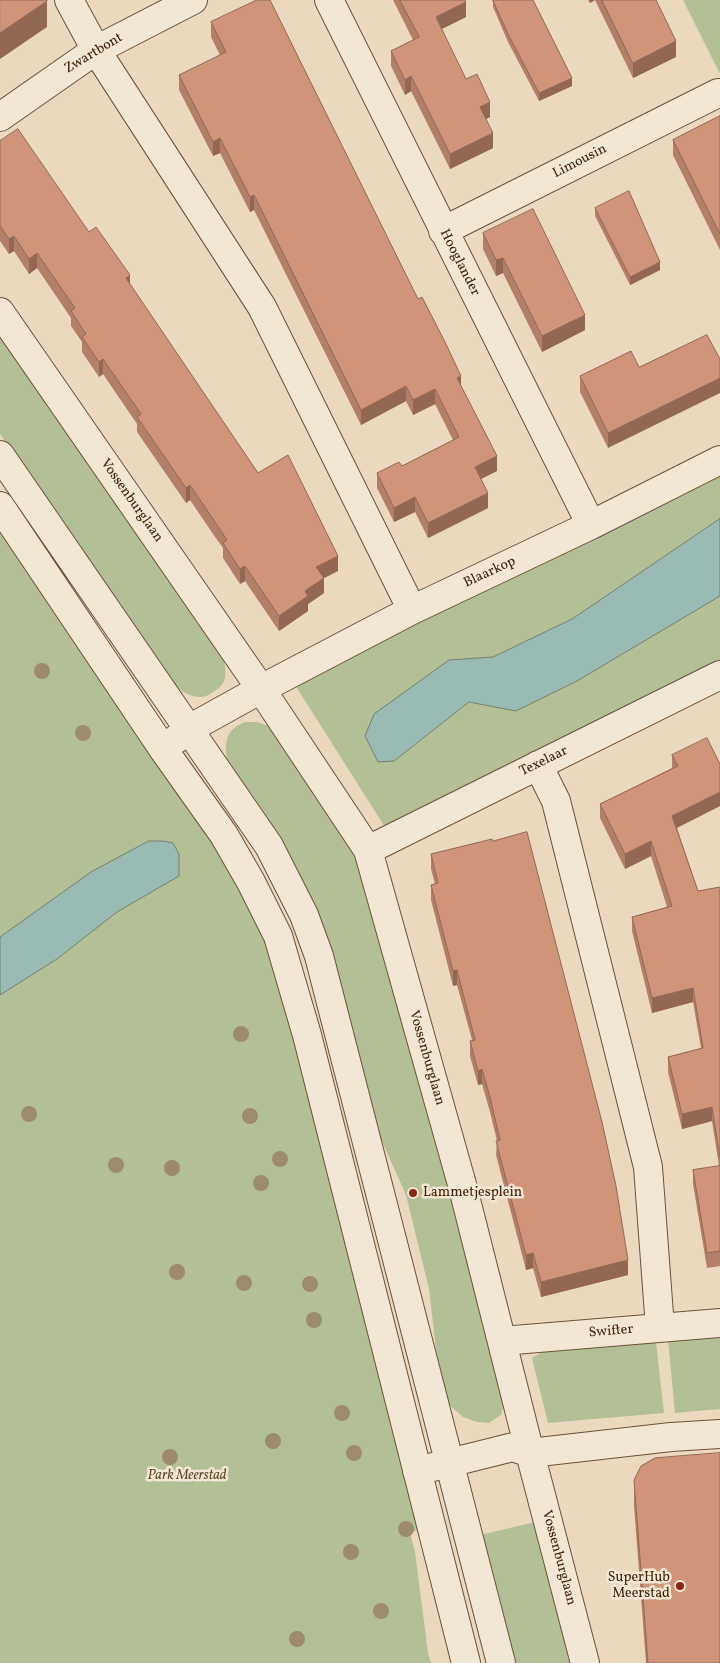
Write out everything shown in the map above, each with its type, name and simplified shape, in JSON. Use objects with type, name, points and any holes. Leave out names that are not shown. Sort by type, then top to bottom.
[{"type":"street","points":[[69,0],[96,50],[262,307],[412,610]]},
{"type":"street","name":"Zwartbont","points":[[0,117],[96,50],[193,0]]},
{"type":"street","name":"Hooglander","points":[[329,0],[591,525]]},
{"type":"street","name":"Limousin","points":[[443,231],[718,93]]},
{"type":"street","name":"Vossenburglaan","points":[[0,312],[261,690],[368,850],[463,1188],[585,1663]]},
{"type":"street","points":[[0,455],[269,846],[304,915],[319,956],[501,1663]]},
{"type":"street","name":"Blaarkop","points":[[261,690],[412,610],[591,525],[720,460]]},
{"type":"street","points":[[0,506],[163,749],[224,835],[251,882],[278,936],[307,1035],[466,1663]]},
{"type":"street","name":"Texelaar","points":[[368,850],[720,675]]},
{"type":"street","points":[[163,749],[189,729],[261,690]]},
{"type":"street","points":[[538,765],[556,801],[648,1167],[660,1328]]},
{"type":"street","name":"Swifter","points":[[502,1341],[720,1323]]},
{"type":"street","points":[[417,1471],[513,1447],[530,1453],[671,1437],[720,1434]]},
{"type":"green space","points":[[683,0],[720,0],[720,73],[719,72]]},
{"type":"green space","points":[[0,330],[223,656],[225,676],[223,684],[212,693],[196,697],[174,686],[0,434]]},
{"type":"green space","points":[[720,473],[720,519],[572,619],[493,657],[449,660],[394,761],[469,702],[516,711],[577,681],[720,596],[720,667],[388,832],[295,685]]},
{"type":"green space","name":"Park Meerstad","points":[[0,530],[220,850],[259,921],[284,1000],[421,1529],[410,1533],[415,1552],[428,1653],[431,1663],[0,1663]]},
{"type":"green space","points":[[245,722],[257,722],[271,727],[355,855],[374,900],[505,1399],[501,1415],[489,1423],[477,1422],[463,1417],[445,1401],[439,1375],[429,1289],[406,1195],[376,1128],[334,968],[228,765],[227,739],[233,729]]},
{"type":"green space","points":[[720,1337],[720,1409],[675,1413],[668,1340]]},
{"type":"green space","points":[[656,1342],[664,1413],[548,1423],[532,1358],[544,1351]]},
{"type":"green space","points":[[535,1522],[570,1663],[512,1663],[480,1535]]},
{"type":"water","points":[[720,519],[720,596],[577,681],[516,711],[469,702],[394,761],[378,762],[365,736],[374,714],[449,660],[493,657],[572,619]]},
{"type":"water","points":[[149,841],[173,843],[179,854],[179,876],[117,912],[57,959],[0,995],[0,937],[91,872]]},
{"type":"building","points":[[0,0],[47,0],[47,1],[0,33]]},
{"type":"building","points":[[257,0],[270,0],[418,299],[422,297],[445,342],[461,376],[457,378],[497,456],[475,467],[488,493],[428,523],[415,497],[394,508],[377,473],[399,462],[402,466],[459,437],[435,389],[413,400],[406,386],[361,410],[254,195],[250,197],[220,138],[213,142],[179,75],[226,52],[211,22]]},
{"type":"building","points":[[400,0],[465,0],[466,2],[436,17],[466,79],[477,74],[490,102],[480,107],[493,133],[450,154],[411,76],[405,80],[391,51],[419,37]]},
{"type":"building","points":[[493,0],[533,0],[572,78],[539,93],[508,34]]},
{"type":"building","points":[[602,0],[656,0],[676,41],[633,63]]},
{"type":"building","points":[[720,116],[720,234],[673,140]]},
{"type":"building","points":[[18,129],[89,232],[96,227],[130,275],[126,278],[258,473],[288,455],[338,556],[316,567],[324,578],[305,591],[308,596],[279,616],[245,566],[240,569],[223,543],[227,540],[190,485],[186,488],[137,417],[141,414],[103,359],[99,362],[82,337],[86,334],[71,311],[75,308],[37,253],[29,259],[14,236],[9,239],[0,226],[0,141]]},
{"type":"building","points":[[629,191],[660,262],[630,277],[595,208]]},
{"type":"building","points":[[533,209],[585,315],[542,336],[503,258],[496,260],[483,233]]},
{"type":"building","points":[[707,335],[720,359],[720,378],[608,433],[580,376],[631,351],[639,367]]},
{"type":"building","points":[[707,738],[720,764],[720,792],[672,816],[698,891],[720,887],[720,1158],[712,1107],[682,1114],[668,1057],[703,1048],[693,988],[652,998],[632,917],[672,906],[651,841],[625,854],[600,804],[678,766],[672,755]]},
{"type":"building","points":[[527,832],[602,1122],[616,1186],[628,1260],[541,1282],[533,1253],[526,1255],[496,1141],[500,1140],[490,1097],[482,1069],[478,1071],[470,1041],[475,1040],[457,970],[453,971],[431,885],[438,883],[431,854]]},
{"type":"building","points":[[720,1166],[720,1251],[707,1253],[693,1170]]},
{"type":"building","name":"SuperHub Meerstad","points":[[720,1453],[720,1663],[648,1663],[634,1480],[641,1466],[655,1458]]},
{"type":"place","name":"Lammetjesplein","points":[[413,1193]]},
{"type":"place","name":"SuperHub Meerstad","points":[[680,1586]]}]
